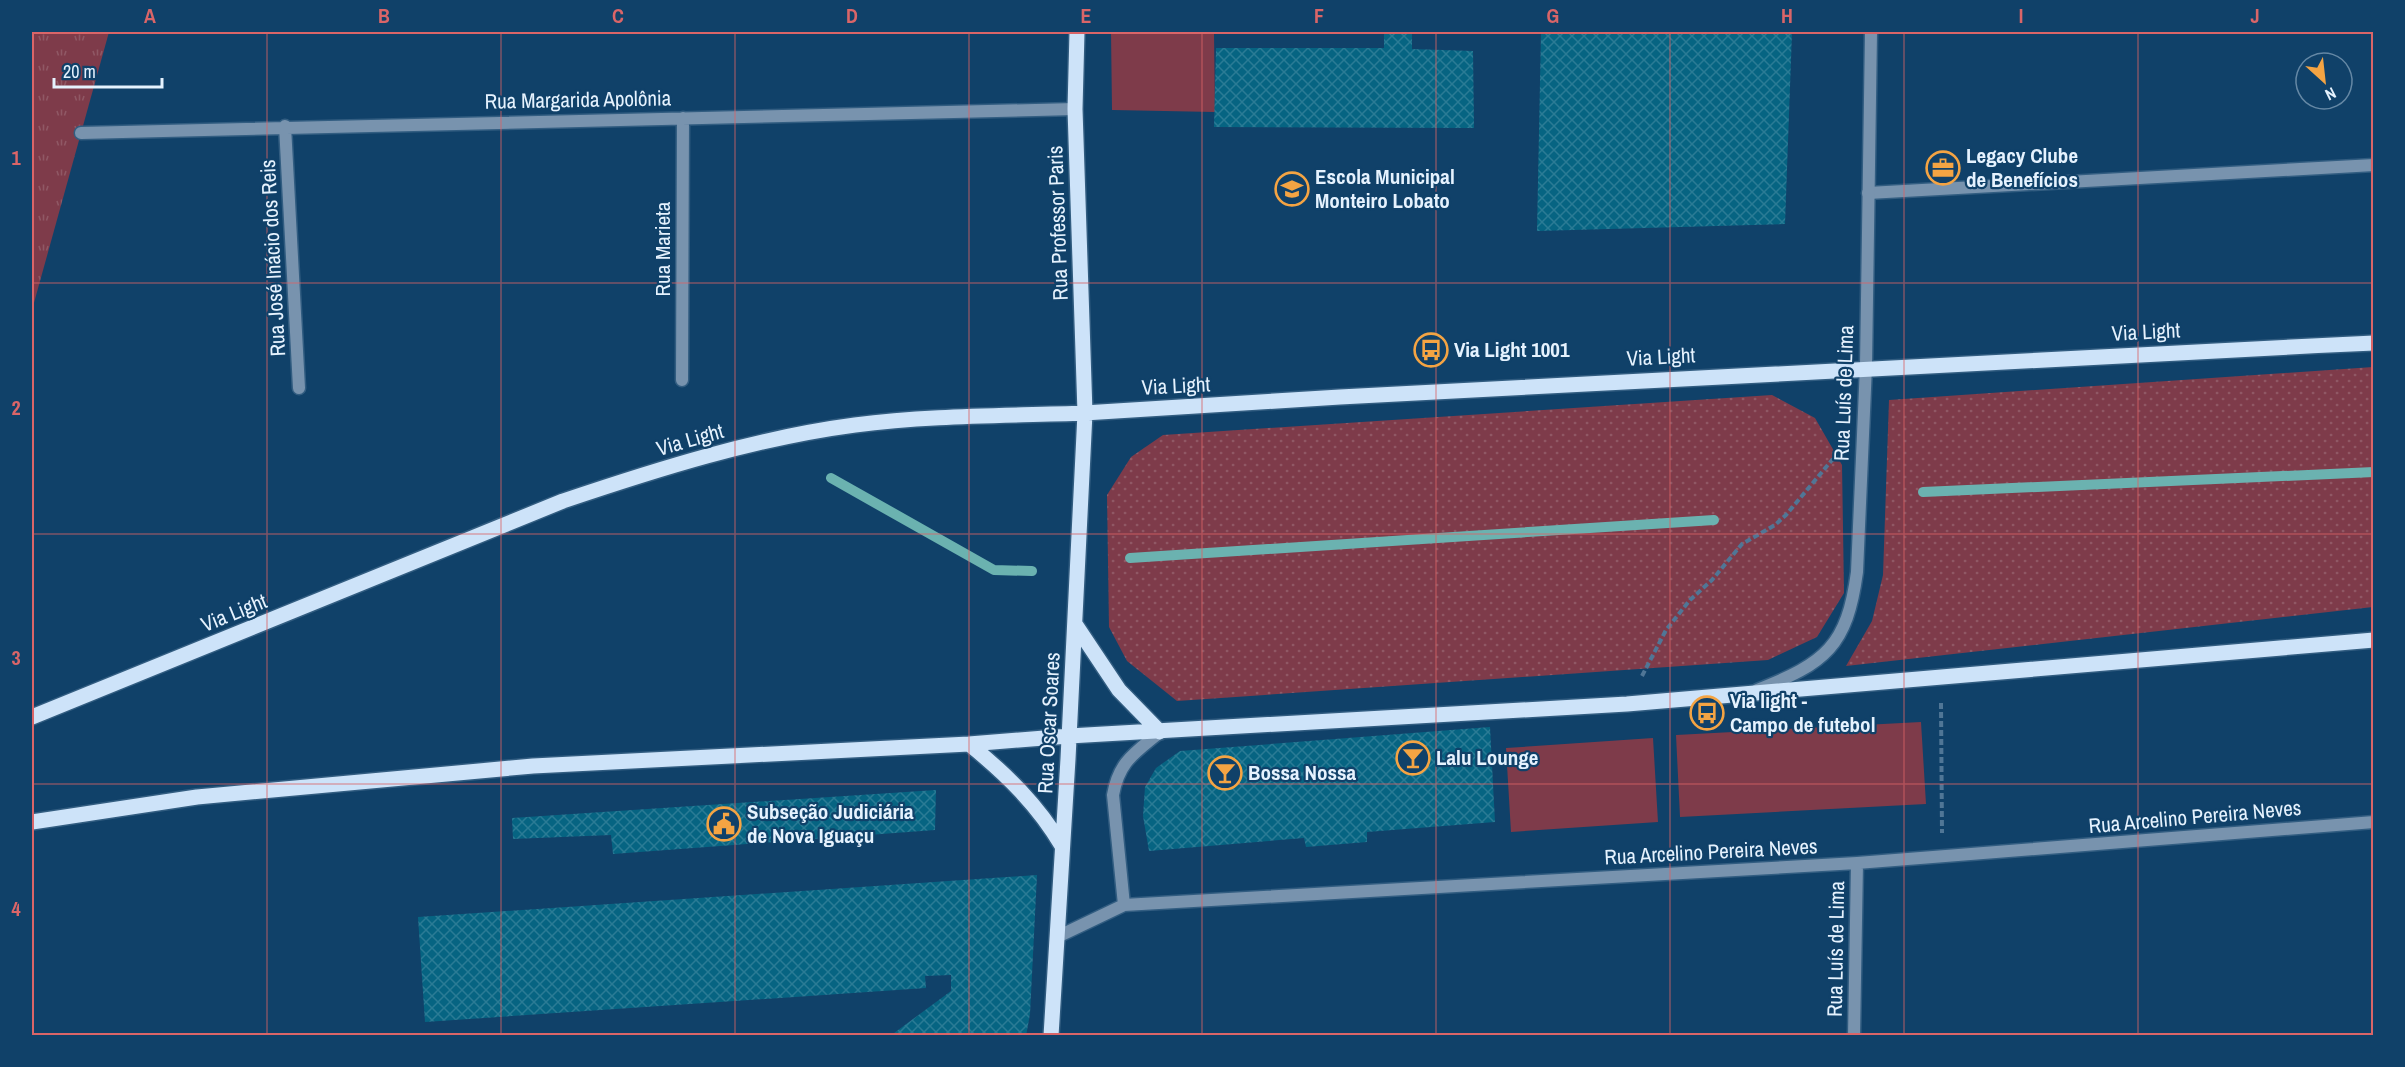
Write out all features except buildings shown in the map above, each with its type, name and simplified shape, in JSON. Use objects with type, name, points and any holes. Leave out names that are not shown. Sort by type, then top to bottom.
[{"type":"main road","name":"Rua Professor Paris","points":[[1077,32],[1076,109],[1086,412]]},
{"type":"main road","name":"Via Light","points":[[32,717],[563,501],[624,480],[740,448],[794,435],[855,425],[923,419],[1086,412],[1866,366],[2373,343]]},
{"type":"main road","name":"Rua Oscar Soares","points":[[1051,1035],[1086,412]]},
{"type":"main road","points":[[1075,624],[1119,690],[1160,732]]},
{"type":"main road","points":[[32,822],[197,797],[533,766],[969,744],[1069,736],[1628,704],[2373,640]]},
{"type":"main road","points":[[969,744],[1012,780],[1040,812],[1062,846]]},
{"type":"street","name":"Rua Luís de Lima","points":[[1742,695],[1793,676],[1826,653],[1845,626],[1852,602],[1857,572],[1866,366],[1871,32]]},
{"type":"street","name":"Rua Margarida Apolônia","points":[[81,133],[285,126],[1076,109]]},
{"type":"street","name":"Rua Marieta","points":[[682,380],[683,118]]},
{"type":"street","name":"Rua José Inácio dos Reis","points":[[285,126],[299,388]]},
{"type":"street","points":[[1868,192],[2373,165]]},
{"type":"street","points":[[1124,905],[1113,795],[1116,779],[1128,759],[1160,732]]},
{"type":"street","name":"Rua Arcelino Pereira Neves","points":[[1057,937],[1124,905],[1857,863],[2373,822]]},
{"type":"street","name":"Rua Luís de Lima","points":[[1854,1035],[1857,863]]},
{"type":"path","points":[[1628,704],[1666,630],[1690,600],[1712,580],[1742,544],[1786,515],[1832,460],[1862,451]]},
{"type":"path","points":[[1941,704],[1942,857]]},
{"type":"green space","points":[[32,32],[109,32],[32,310]]},
{"type":"green space","points":[[1111,32],[1214,32],[1215,112],[1112,110]]},
{"type":"green space","points":[[2373,367],[2373,607],[1846,666],[1872,621],[1883,575],[1889,400]]},
{"type":"green space","points":[[1772,395],[1815,418],[1842,465],[1844,593],[1817,637],[1768,660],[1177,701],[1127,661],[1109,627],[1107,495],[1131,457],[1163,435]]},
{"type":"green space","points":[[1921,722],[1926,804],[1680,817],[1676,735]]},
{"type":"green space","points":[[1653,738],[1658,822],[1511,832],[1506,748]]},
{"type":"waterway","points":[[1923,492],[2374,472]]},
{"type":"waterway","points":[[831,478],[994,570],[1032,571]]},
{"type":"waterway","points":[[1130,558],[1714,520]]},
{"type":"place","name":"Legacy Clube de Benefícios","points":[[1943,168]]},
{"type":"place","name":"Escola Municipal Monteiro Lobato","points":[[1292,189]]},
{"type":"place","name":"Via Light 1001","points":[[1431,350]]},
{"type":"place","name":"Via light - Campo de futebol","points":[[1707,713]]},
{"type":"place","name":"Lalu Lounge","points":[[1413,758]]},
{"type":"place","name":"Bossa Nossa","points":[[1225,773]]},
{"type":"place","name":"Subseção Judiciária de Nova Iguaçu","points":[[724,824]]}]
